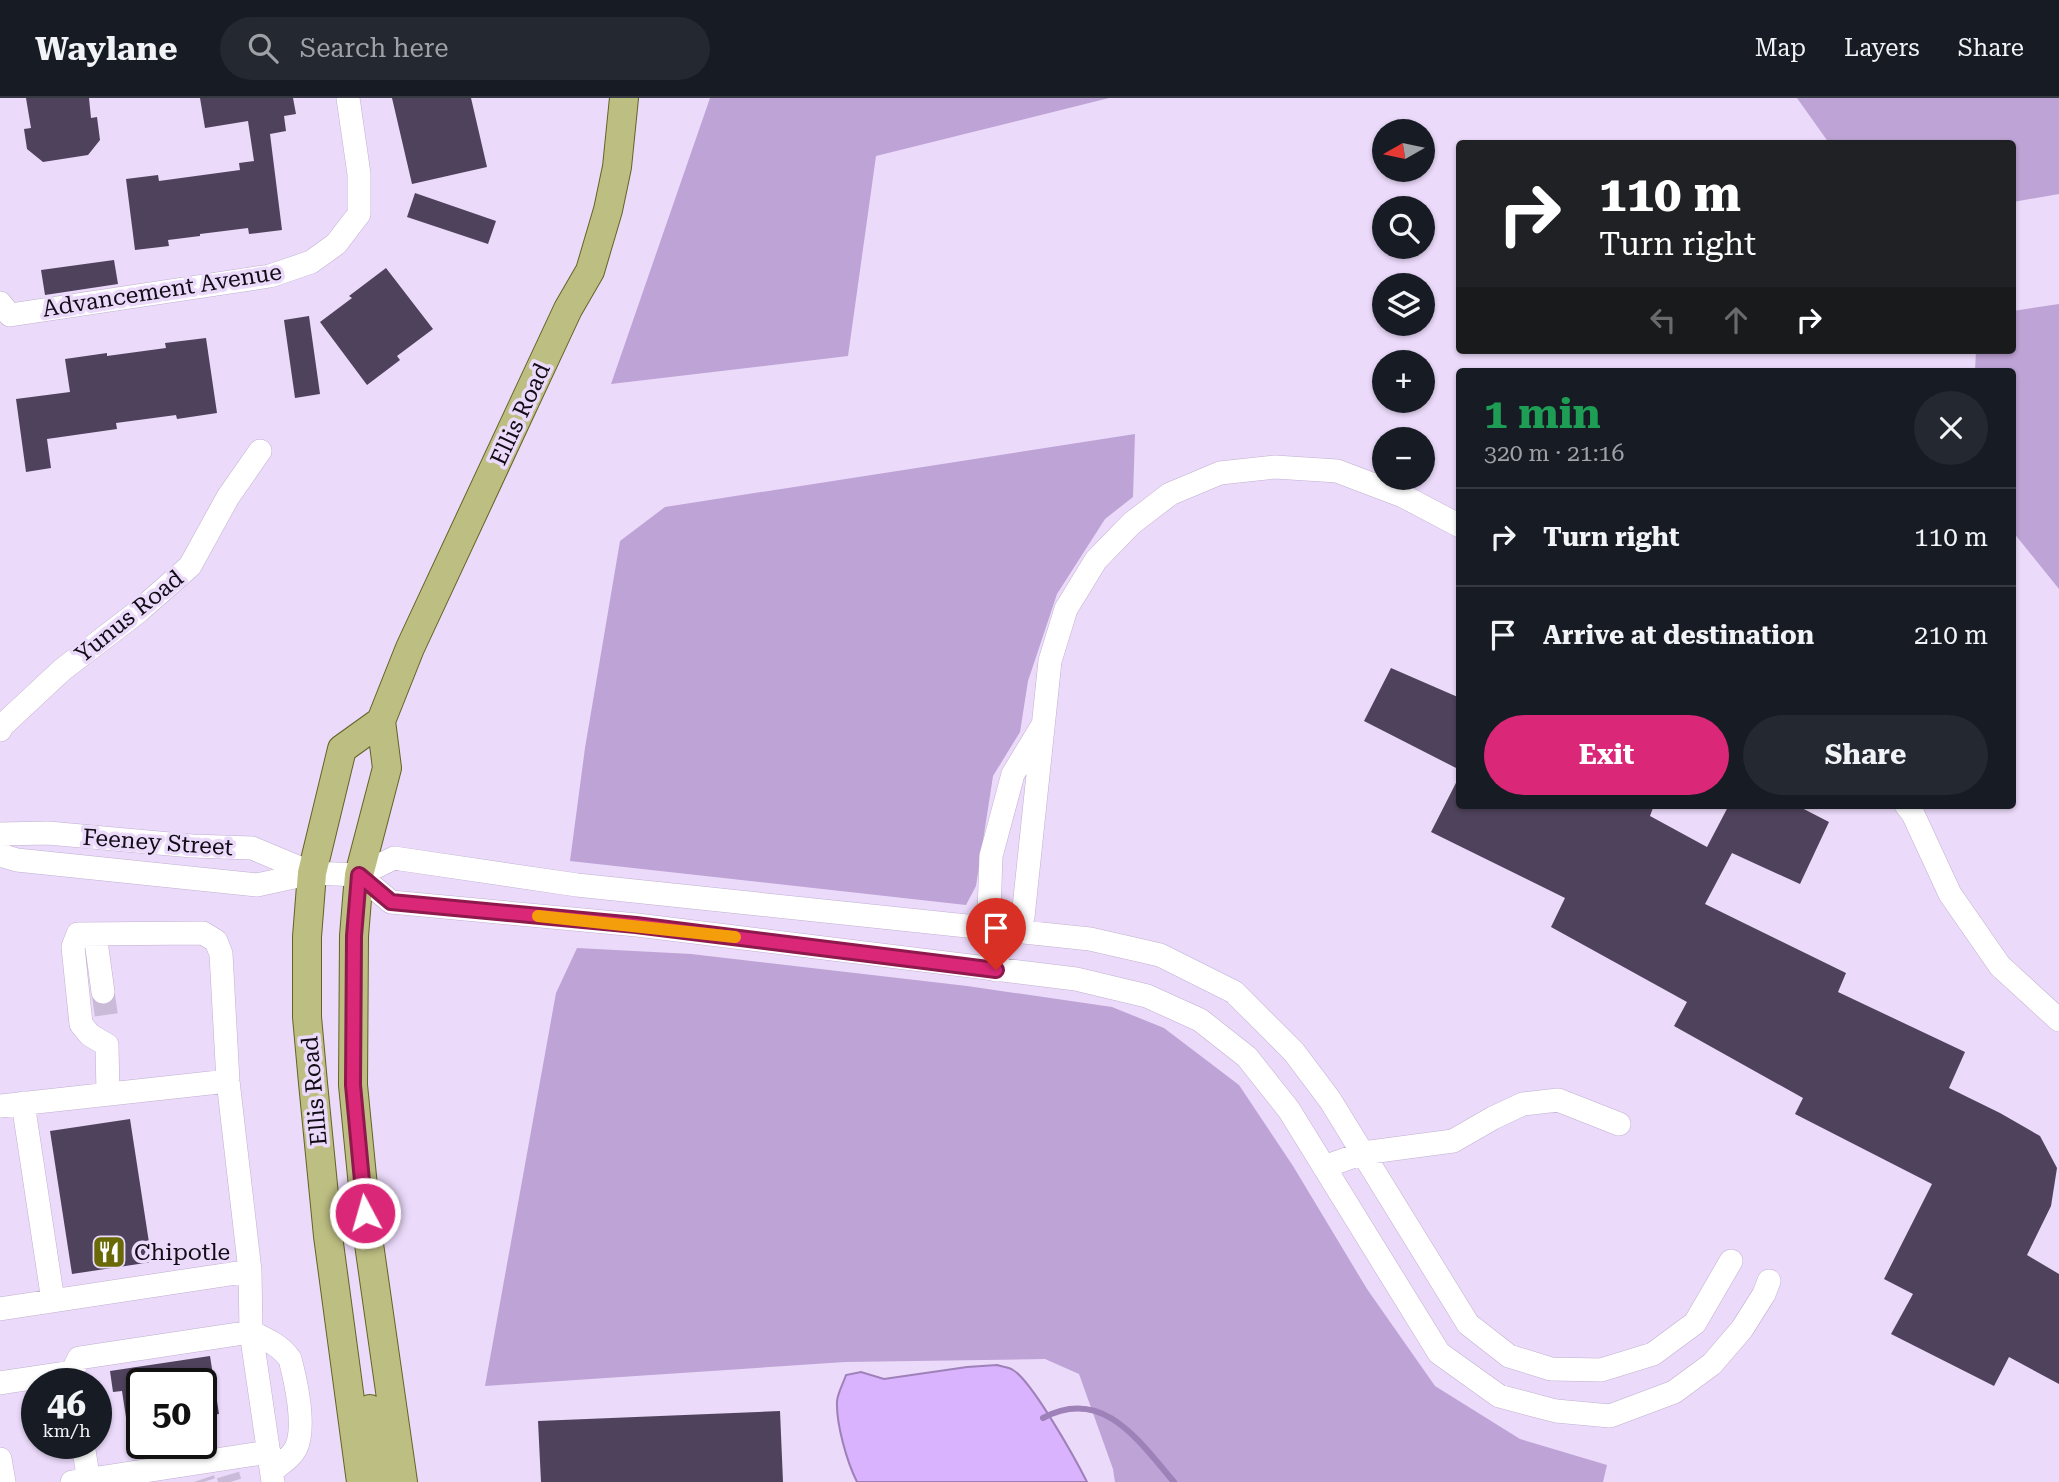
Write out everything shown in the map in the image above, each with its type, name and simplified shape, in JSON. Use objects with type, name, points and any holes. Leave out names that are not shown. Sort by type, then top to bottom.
[{"type":"main road","name":"Ellis Road","points":[[403,1482],[368,1237],[353,1085],[354,936],[359,875],[387,768],[381,720],[416,636],[568,309],[590,271],[605,222],[617,167],[624,98]]},
{"type":"main road","name":"Ellis Road","points":[[361,1482],[328,1236],[307,1017],[307,937],[312,873],[342,749],[381,720]]},
{"type":"main road","points":[[348,1384],[368,1401],[383,1482]]},
{"type":"street","name":"Advancement Avenue","points":[[0,303],[10,315],[270,276],[311,262],[336,244],[359,214],[359,174],[348,98]]},
{"type":"street","name":"Yunus Road","points":[[0,730],[62,670],[139,611],[190,566],[228,497],[260,451]]},
{"type":"street","points":[[1000,930],[1023,917],[1050,661],[1066,609],[1096,560],[1132,523],[1170,494],[1220,473],[1275,467],[1337,471],[1402,496],[1456,524]]},
{"type":"street","points":[[996,970],[1000,930],[989,913],[992,856],[1013,774],[1045,723]]},
{"type":"street","points":[[1909,809],[1950,894],[2000,966],[2059,1020]]},
{"type":"street","name":"Feeney Street","points":[[0,834],[48,833],[192,846],[252,848],[312,873]]},
{"type":"street","name":"Feeney Street","points":[[0,855],[16,860],[257,885],[312,873],[359,875]]},
{"type":"street","points":[[1731,1261],[1695,1323],[1653,1354],[1601,1370],[1551,1368],[1508,1356],[1468,1324],[1331,1100],[1294,1052],[1234,992],[1160,955],[1090,939],[577,885],[394,858],[359,875],[391,902],[636,925],[1076,979],[1147,996],[1200,1020],[1247,1057],[1289,1110],[1438,1353],[1499,1396],[1556,1411],[1610,1416],[1674,1392],[1720,1355],[1742,1329],[1769,1281]]},
{"type":"street","points":[[636,925],[638,891]]},
{"type":"street","points":[[107,1045],[90,1035],[81,1024],[73,947],[78,934],[203,933],[216,941],[221,954],[228,1081],[250,1272],[251,1332],[271,1469]]},
{"type":"street","points":[[95,934],[103,992]]},
{"type":"street","points":[[107,1020],[108,1094]]},
{"type":"street","points":[[0,1106],[228,1081]]},
{"type":"street","points":[[1324,1167],[1363,1153],[1453,1141],[1523,1104],[1558,1100],[1619,1125]]},
{"type":"street","points":[[23,1103],[53,1301]]},
{"type":"street","points":[[0,1309],[250,1272]]},
{"type":"street","points":[[76,1368],[79,1358],[251,1332],[278,1346],[290,1359],[299,1409],[297,1445],[289,1458],[271,1469],[227,1466],[177,1474],[83,1481],[83,1459]]},
{"type":"street","points":[[0,1383],[21,1382]]},
{"type":"street","points":[[0,1459],[4,1482]]},
{"type":"shaded area","points":[[710,98],[1109,98],[876,156],[848,356],[611,384]]},
{"type":"shaded area","points":[[1797,98],[2059,98],[2059,194],[2016,201],[2016,140],[1827,140]]},
{"type":"shaded area","points":[[2059,304],[2059,589],[2016,536],[2016,368],[1975,368],[1976,354],[2016,354],[2016,311]]},
{"type":"shaded area","points":[[1135,434],[1133,497],[1105,519],[1057,594],[1028,681],[1020,732],[993,776],[976,886],[966,905],[570,861],[585,748],[620,541],[665,507]]},
{"type":"shaded area","points":[[577,948],[691,954],[967,986],[1112,1007],[1164,1028],[1239,1085],[1293,1166],[1367,1289],[1435,1386],[1520,1439],[1607,1465],[1603,1482],[1115,1482],[1113,1469],[1079,1374],[1045,1359],[845,1362],[485,1386],[556,993]]},
{"type":"shaded area","points":[[997,1365],[1013,1370],[1031,1389],[1087,1482],[857,1482],[838,1421],[838,1398],[846,1375],[861,1372],[884,1379]]},
{"type":"building","points":[[26,98],[89,98],[91,118],[97,117],[100,140],[88,155],[43,162],[27,149],[24,129],[31,128]]},
{"type":"building","points":[[200,98],[293,98],[296,114],[284,116],[286,131],[270,134],[282,230],[249,234],[248,228],[200,234],[168,240],[169,246],[135,250],[126,179],[158,175],[159,181],[240,170],[239,163],[254,161],[248,121],[205,128]]},
{"type":"building","points":[[392,98],[471,98],[487,167],[412,184]]},
{"type":"building","points":[[415,193],[496,221],[488,244],[407,217]]},
{"type":"building","points":[[114,260],[118,284],[45,295],[41,270]]},
{"type":"building","points":[[386,268],[433,329],[397,356],[400,360],[367,385],[320,322]]},
{"type":"building","points":[[309,316],[320,394],[295,398],[284,320]]},
{"type":"building","points":[[206,338],[217,413],[116,423],[117,429],[47,439],[51,468],[26,472],[16,399],[70,392],[65,359],[166,348],[165,343]]},
{"type":"building","points":[[1391,668],[1456,696],[1456,768],[1364,721]]},
{"type":"building","points":[[1456,783],[1456,809],[1653,809],[1650,816],[1707,847],[1727,809],[1804,809],[1829,822],[1800,884],[1732,853],[1705,904],[1846,973],[1838,992],[1965,1052],[1949,1088],[2040,1136],[2057,1168],[2051,1206],[2027,1255],[2059,1274],[2059,1384],[2009,1357],[1994,1386],[1891,1334],[1913,1294],[1884,1279],[1932,1184],[1795,1114],[1803,1098],[1674,1026],[1687,1002],[1551,927],[1565,898],[1431,832]]},
{"type":"building","points":[[130,1119],[152,1262],[72,1274],[50,1131]]},
{"type":"building","points":[[210,1356],[212,1368],[130,1368]]},
{"type":"building","points":[[126,1369],[126,1417],[122,1391],[113,1392],[112,1371]]},
{"type":"building","points":[[780,1411],[783,1482],[541,1482],[538,1421]]},
{"type":"waterway","points":[[1043,1418],[1064,1410],[1084,1409],[1102,1413],[1133,1435],[1174,1482]]},
{"type":"tunnel","points":[[103,992],[107,1020]]},
{"type":"tunnel","points":[[228,1475],[230,1482]]},
{"type":"slow traffic","points":[[538,916],[735,937]]},
{"type":"place","name":"Chipotle","points":[[109,1252]]},
{"type":"route","points":[[365,1213],[353,1085],[354,936],[359,875],[391,902],[636,925],[996,970]]}]
